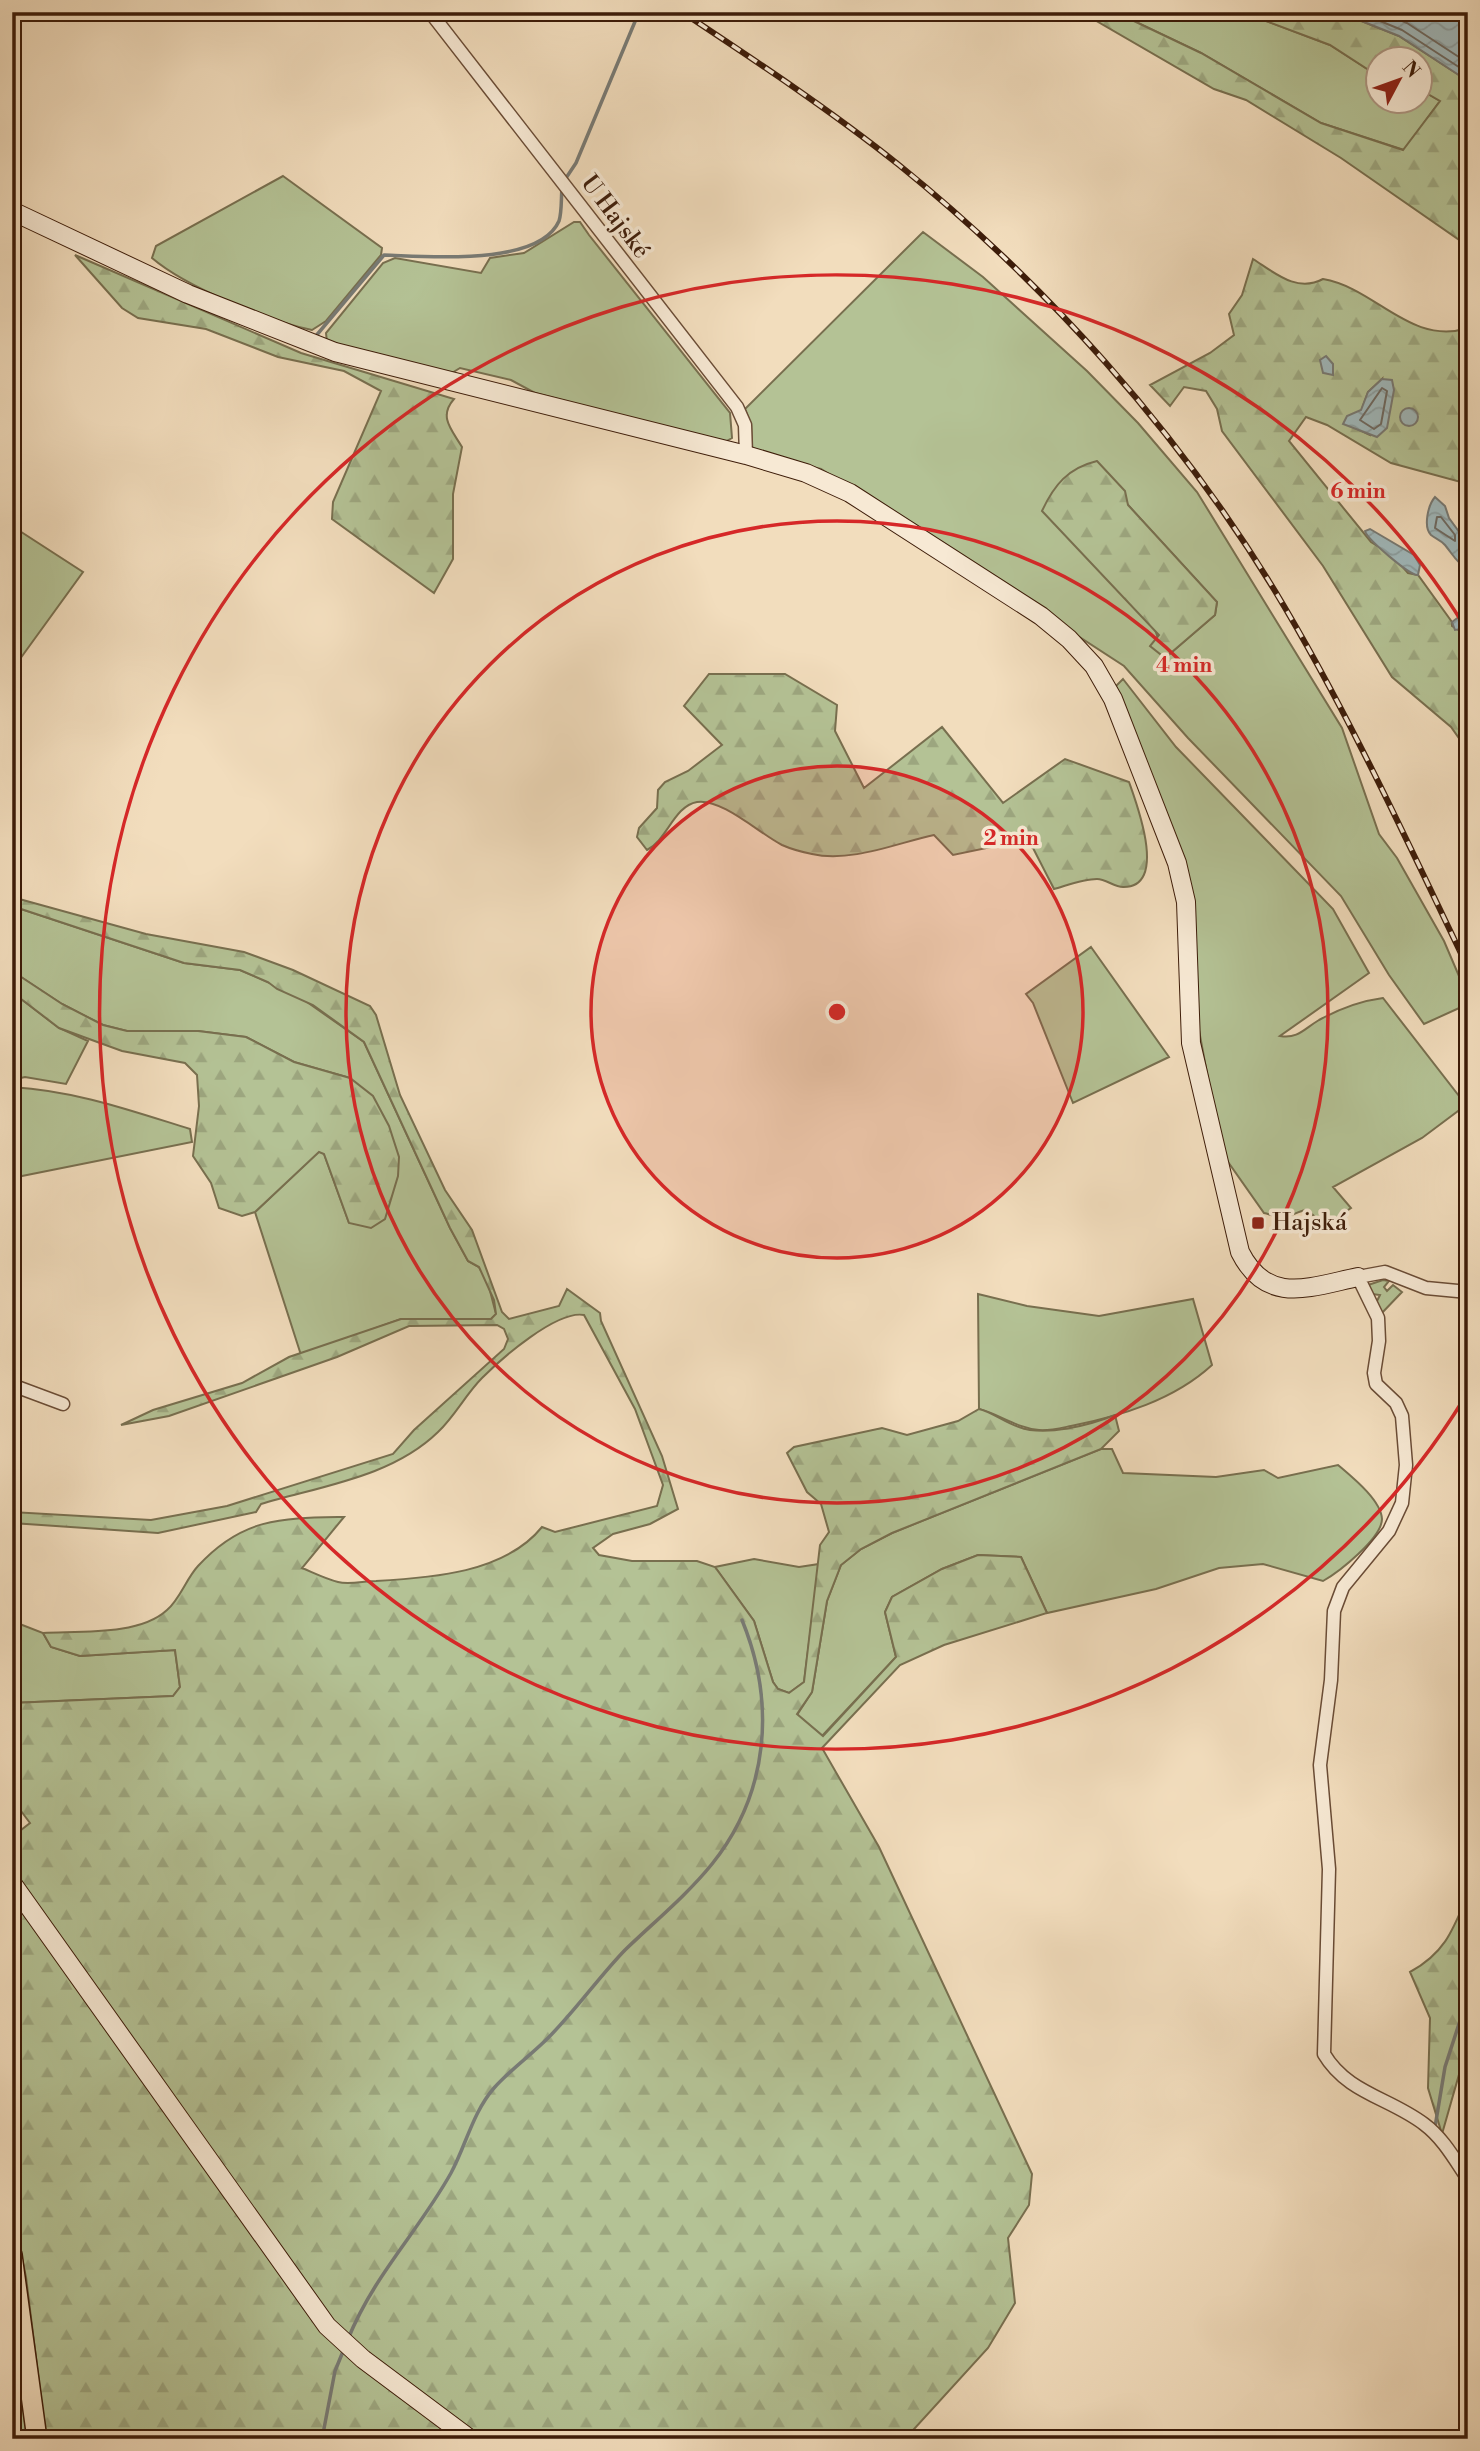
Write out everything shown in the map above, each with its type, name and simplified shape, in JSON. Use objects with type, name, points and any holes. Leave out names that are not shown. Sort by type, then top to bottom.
[{"type":"main road","points":[[12,2255],[37,2439]]},
{"type":"street","name":"U Hajské","points":[[430,12],[737,407],[745,425],[746,455]]},
{"type":"street","points":[[12,211],[188,294],[335,352],[746,455],[806,473],[850,493],[1041,616],[1069,639],[1094,666],[1127,730],[1177,863],[1186,902],[1191,1043],[1240,1252],[1256,1279],[1274,1286],[1299,1289],[1385,1272],[1426,1288],[1468,1292]]},
{"type":"street","points":[[1358,1276],[1378,1318],[1380,1341],[1374,1373],[1376,1384],[1396,1403],[1402,1416],[1406,1465],[1402,1503],[1389,1531],[1343,1587],[1334,1611],[1331,1680],[1320,1765],[1329,1869],[1324,2054],[1334,2071],[1349,2084],[1398,2107],[1426,2125],[1468,2179]]},
{"type":"street","points":[[12,1385],[63,1404]]},
{"type":"street","points":[[12,1883],[327,2326],[363,2359],[470,2439]]},
{"type":"green space","points":[[1081,12],[1115,12],[1201,53],[1321,123],[1403,150],[1429,116],[1434,116],[1434,109],[1440,101],[1434,98],[1434,59],[1468,81],[1468,246],[1341,158],[1246,100],[1214,89]]},
{"type":"green space","points":[[1115,12],[1242,12],[1330,45],[1364,67],[1364,116],[1429,116],[1404,150],[1321,123],[1201,53]]},
{"type":"green space","points":[[1242,12],[1339,12],[1399,36],[1414,46],[1364,46],[1364,67],[1330,45]]},
{"type":"green space","points":[[1434,98],[1440,101],[1434,109]]},
{"type":"green space","points":[[283,176],[382,248],[381,255],[326,321],[312,330],[274,319],[206,291],[152,258],[156,246]]},
{"type":"green space","points":[[574,222],[580,222],[730,413],[732,438],[723,443],[535,393],[511,380],[460,368],[447,376],[327,342],[326,333],[383,263],[395,258],[481,273],[490,258],[524,253]]},
{"type":"green space","points":[[923,232],[983,277],[1087,371],[1138,423],[1197,492],[1342,728],[1379,834],[1397,858],[1444,941],[1468,997],[1468,1004],[1424,1024],[1389,975],[1341,896],[1188,738],[1124,666],[821,469],[760,455],[752,448],[751,425],[745,409]],"holes":[[[1096,461],[1128,505],[1217,602],[1215,615],[1165,658]]]},
{"type":"green space","points":[[75,255],[301,353],[454,399],[449,406],[447,418],[462,447],[453,494],[453,559],[434,593],[332,519],[333,502],[381,391],[344,371],[278,357],[206,329],[138,318],[122,308]]},
{"type":"green space","points":[[1253,259],[1295,283],[1313,283],[1323,279],[1342,284],[1411,323],[1428,329],[1447,331],[1468,328],[1468,484],[1391,463],[1327,425],[1306,417],[1289,441],[1371,542],[1392,555],[1408,573],[1418,575],[1452,622],[1452,626],[1460,631],[1468,628],[1468,751],[1451,727],[1392,677],[1323,566],[1222,431],[1217,409],[1206,391],[1184,387],[1170,406],[1150,385],[1210,353],[1234,335],[1229,314],[1242,295]],"holes":[[[1382,379],[1370,435],[1355,428],[1368,392]]]},
{"type":"green space","points":[[1097,461],[1125,491],[1128,505],[1217,602],[1215,615],[1165,658],[1150,646],[1159,635],[1042,511],[1063,479],[1078,468]]},
{"type":"green space","points":[[12,526],[83,572],[12,670]]},
{"type":"green space","points":[[709,674],[785,674],[837,705],[835,731],[864,788],[942,727],[1003,803],[1065,759],[1129,782],[1146,842],[1144,874],[1137,884],[1123,887],[1097,879],[1054,889],[1033,848],[1020,841],[953,855],[934,835],[858,854],[812,854],[782,845],[728,811],[707,802],[697,802],[682,810],[660,839],[647,850],[637,837],[639,828],[657,808],[658,790],[665,782],[688,771],[722,745],[684,706]]},
{"type":"green space","points":[[1123,679],[1176,747],[1333,909],[1369,973],[1280,1036],[1296,1035],[1342,1009],[1383,998],[1466,1105],[1422,1138],[1333,1187],[1351,1208],[1322,1227],[1311,1213],[1303,1210],[1280,1217],[1264,1213],[1226,1159],[1219,1138],[1196,1014],[1190,885],[1183,855],[1150,779],[1116,686]]},
{"type":"green space","points":[[12,897],[146,934],[244,952],[293,970],[370,1006],[376,1015],[400,1095],[445,1190],[472,1230],[502,1312],[509,1319],[559,1306],[567,1289],[600,1313],[601,1321],[662,1456],[678,1509],[650,1524],[613,1534],[593,1548],[599,1555],[632,1561],[697,1561],[715,1567],[754,1621],[773,1682],[778,1689],[789,1693],[804,1682],[820,1545],[829,1532],[821,1504],[807,1492],[787,1453],[794,1447],[882,1428],[907,1435],[958,1421],[979,1409],[1019,1427],[1041,1431],[1080,1426],[1115,1415],[1119,1431],[1101,1449],[892,1533],[861,1549],[841,1565],[827,1601],[812,1692],[797,1714],[823,1736],[896,1657],[885,1612],[892,1597],[942,1569],[978,1555],[1021,1557],[1047,1613],[944,1645],[900,1665],[822,1748],[879,1847],[1032,2174],[1029,2205],[1008,2238],[1015,2303],[988,2348],[905,2439],[46,2439],[26,2277],[12,2212],[12,1837],[30,1823],[12,1799],[12,1703],[173,1696],[180,1687],[175,1650],[80,1656],[51,1647],[43,1633],[125,1628],[155,1618],[172,1605],[194,1571],[215,1550],[248,1529],[265,1524],[302,1518],[344,1517],[302,1568],[342,1583],[420,1578],[488,1564],[526,1542],[542,1527],[555,1532],[657,1506],[663,1485],[635,1409],[584,1315],[573,1315],[545,1327],[516,1348],[482,1378],[438,1432],[420,1447],[378,1470],[261,1504],[256,1512],[158,1533],[12,1523],[12,1512],[151,1520],[227,1506],[393,1454],[414,1430],[504,1349],[508,1339],[504,1329],[497,1325],[409,1326],[337,1357],[169,1416],[121,1425],[153,1410],[242,1383],[289,1357],[401,1319],[491,1319],[496,1314],[494,1300],[479,1267],[468,1261],[450,1228],[364,1042],[313,1005],[240,970],[184,963],[12,906]]},
{"type":"green space","points":[[12,906],[184,963],[240,970],[297,995],[364,1042],[450,1228],[468,1261],[479,1267],[488,1283],[496,1314],[491,1319],[401,1319],[301,1355],[255,1212],[319,1151],[324,1154],[349,1223],[350,1078],[294,1062],[246,1037],[198,1031],[127,1031],[103,1025],[62,1004],[12,971]]},
{"type":"green space","points":[[1091,947],[1169,1057],[1073,1103],[1033,1003],[1026,994]]},
{"type":"green space","points":[[12,971],[62,1004],[103,1025],[127,1031],[198,1031],[246,1037],[294,1062],[350,1078],[373,1096],[389,1126],[399,1157],[398,1176],[385,1219],[371,1228],[349,1223],[324,1154],[319,1152],[255,1212],[242,1216],[219,1208],[211,1183],[193,1156],[199,1106],[197,1075],[185,1063],[122,1051],[59,1028],[12,992]]},
{"type":"green space","points":[[12,992],[59,1028],[88,1041],[66,1084],[25,1077],[12,1080]]},
{"type":"green space","points":[[12,1087],[80,1097],[145,1115],[190,1129],[192,1142],[12,1178]]},
{"type":"green space","points":[[1383,1280],[1389,1281],[1384,1287],[1387,1291],[1393,1285],[1402,1292],[1380,1315],[1375,1305],[1380,1295],[1372,1294],[1365,1286]]},
{"type":"green space","points":[[978,1294],[1027,1306],[1099,1316],[1193,1299],[1212,1365],[1181,1388],[1128,1412],[1055,1429],[1023,1427],[979,1409]]},
{"type":"green space","points":[[1101,1449],[1112,1449],[1123,1473],[1216,1477],[1264,1470],[1278,1478],[1338,1465],[1365,1489],[1377,1504],[1382,1519],[1380,1527],[1368,1545],[1323,1581],[1263,1564],[1219,1568],[1156,1589],[1047,1613],[1021,1557],[978,1555],[942,1569],[892,1597],[885,1612],[896,1657],[822,1736],[797,1715],[812,1692],[827,1601],[841,1565],[861,1549],[892,1533]]},
{"type":"green space","points":[[754,1559],[799,1567],[819,1564],[804,1682],[789,1693],[778,1689],[773,1682],[754,1621],[715,1567]]},
{"type":"green space","points":[[12,1621],[43,1633],[51,1647],[80,1656],[175,1650],[180,1687],[173,1696],[12,1703]]},
{"type":"green space","points":[[1468,1894],[1468,2043],[1442,2134],[1428,2088],[1430,2018],[1410,1972],[1432,1957],[1447,1939]]},
{"type":"green space","points":[[12,2313],[27,2439],[12,2439]]},
{"type":"water","points":[[1339,12],[1468,15],[1468,81],[1434,59],[1434,46],[1414,46],[1399,36]]},
{"type":"water","points":[[1326,356],[1333,364],[1333,375],[1323,373],[1320,360]]},
{"type":"water","points":[[1382,379],[1392,380],[1394,390],[1387,428],[1377,437],[1343,424],[1347,416],[1361,410],[1368,392]]},
{"type":"water","points":[[1405,408],[1413,408],[1418,417],[1416,424],[1405,426],[1400,421],[1400,413]]},
{"type":"water","points":[[1435,497],[1445,506],[1449,518],[1468,544],[1468,570],[1443,543],[1431,535],[1427,527],[1427,516]]},
{"type":"water","points":[[1370,529],[1414,555],[1420,565],[1418,575],[1398,564],[1381,549],[1365,531]]},
{"type":"water","points":[[1468,610],[1468,628],[1455,630],[1452,622]]},
{"type":"waterway","points":[[564,181],[576,163],[639,12]]},
{"type":"waterway","points":[[315,337],[384,255],[479,256],[529,246],[547,236],[559,221],[562,188]]},
{"type":"waterway","points":[[348,2339],[370,2294],[451,2173],[487,2097],[500,2081],[558,2027],[625,1950],[692,1887],[731,1837],[746,1808],[756,1777],[761,1746],[760,1683],[742,1620]]},
{"type":"waterway","points":[[1435,2127],[1445,2067],[1468,1996]]},
{"type":"waterway","points":[[322,2439],[335,2371],[344,2349]]},
{"type":"railway","points":[[682,12],[846,125],[953,211],[1057,310],[1152,417],[1237,531],[1302,637],[1376,777],[1468,968]]},
{"type":"place","name":"Hajská","points":[[1258,1223]]}]
